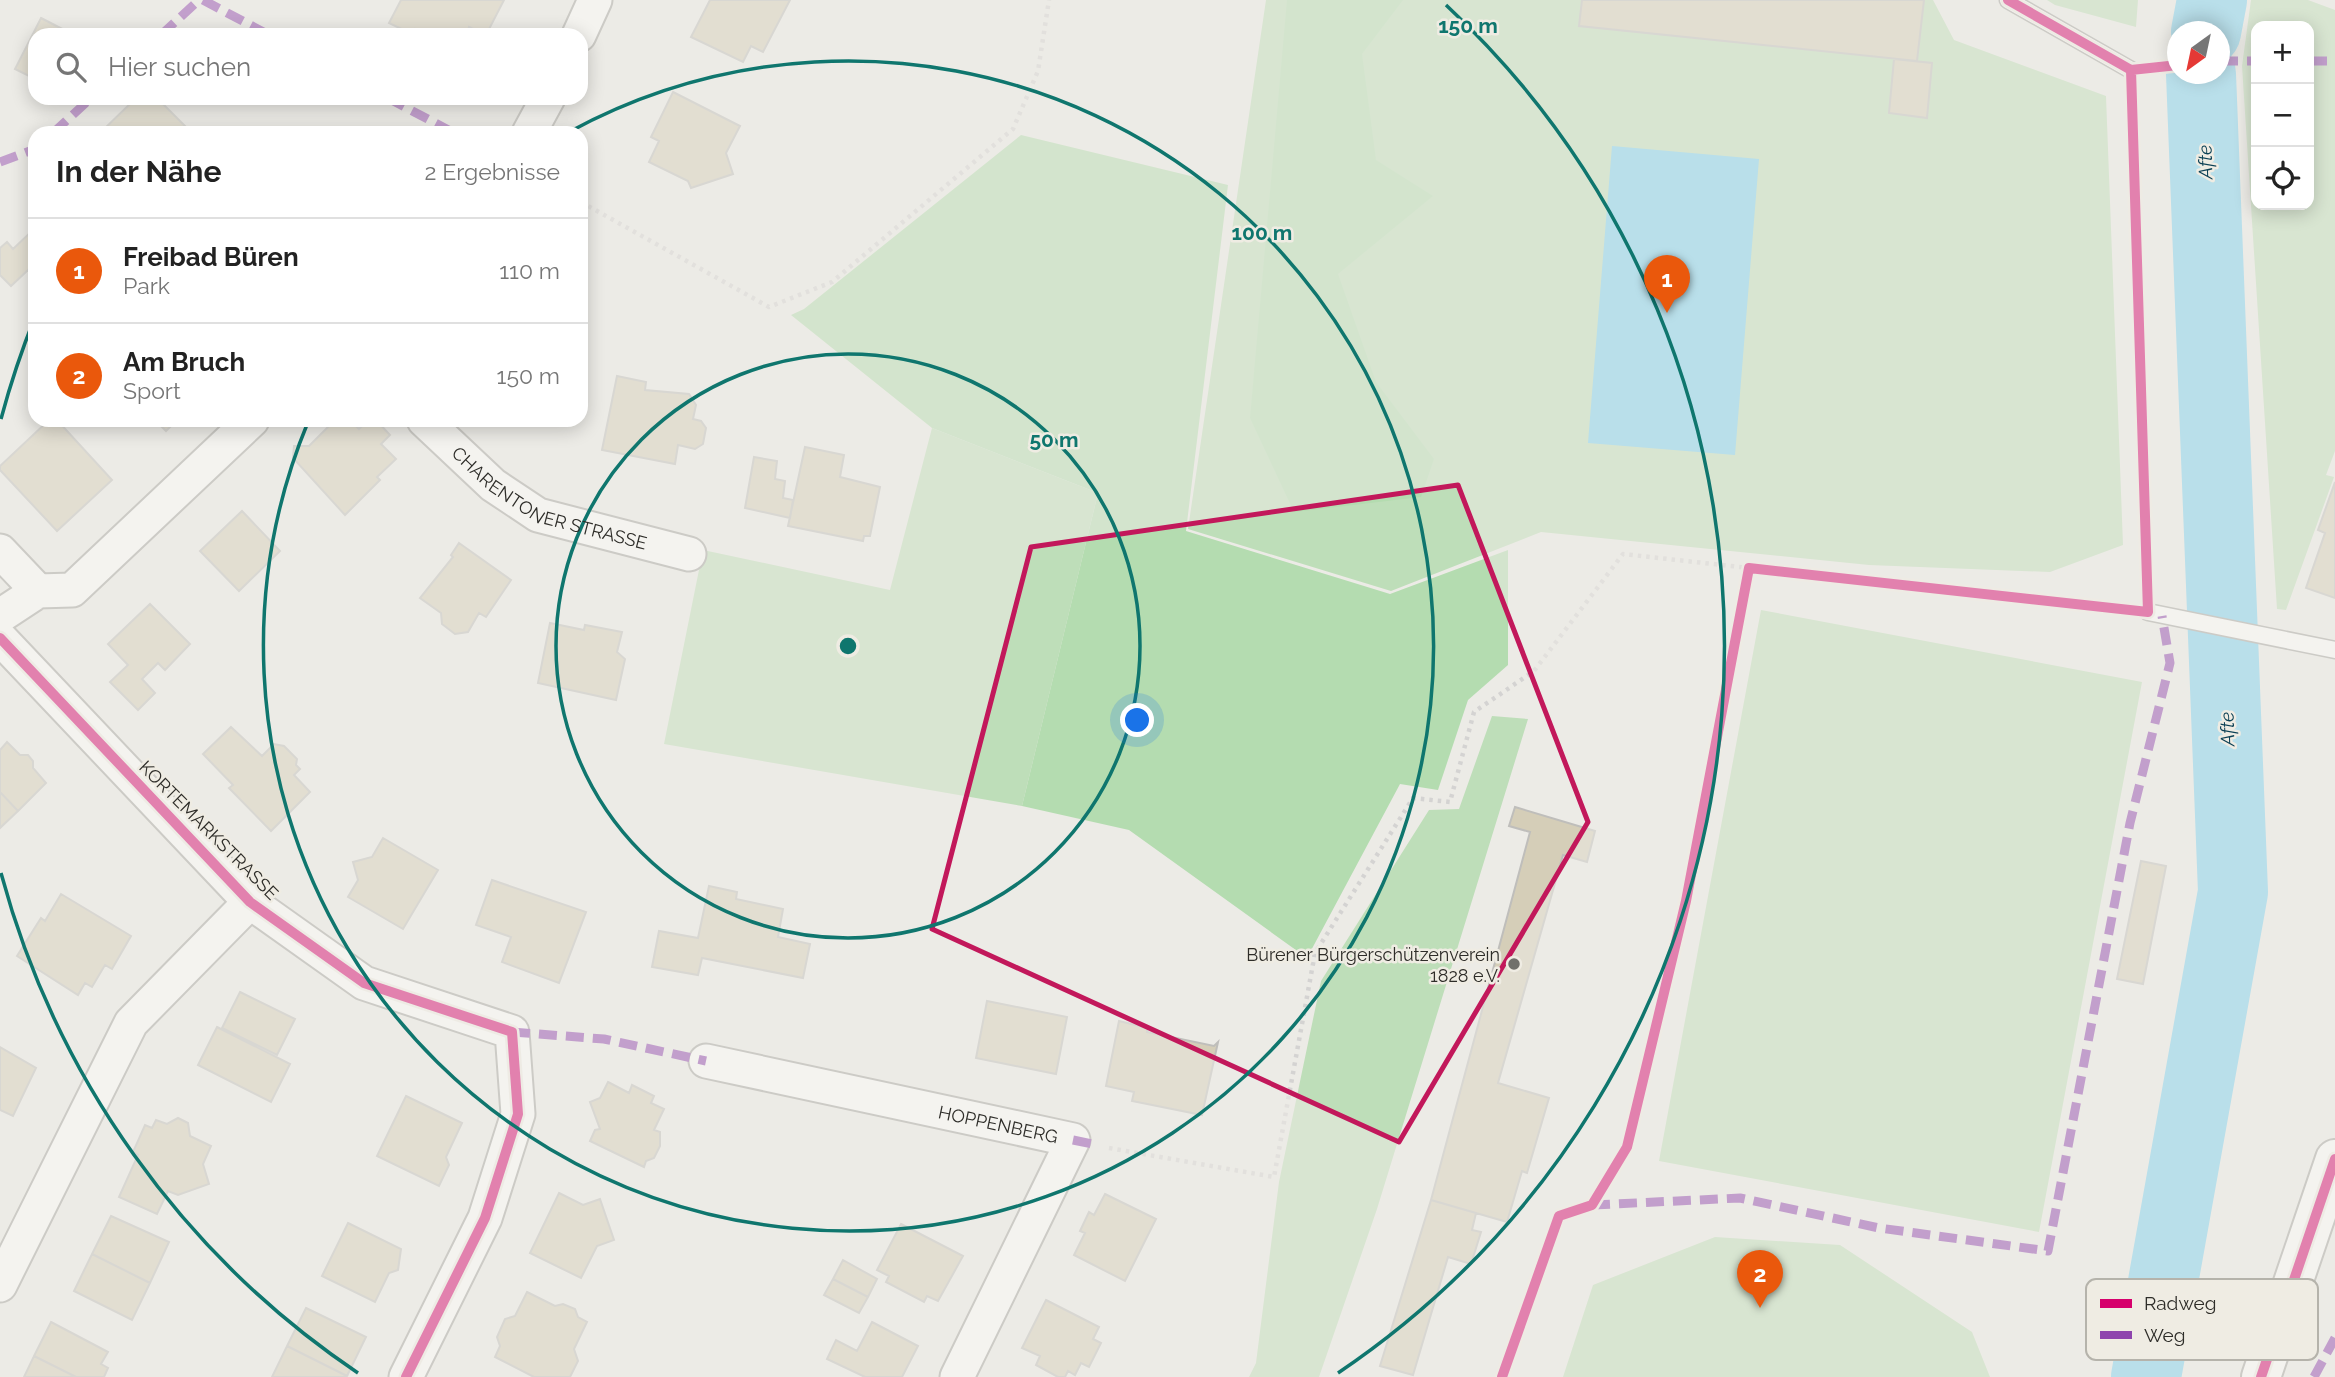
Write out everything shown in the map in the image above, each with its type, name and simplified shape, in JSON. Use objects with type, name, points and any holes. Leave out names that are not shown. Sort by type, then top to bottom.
[{"type":"main road","points":[[2294,1279],[2335,1159]]},
{"type":"main road","points":[[2261,1377],[2267,1360]]},
{"type":"street","points":[[582,28],[595,0]]},
{"type":"street","points":[[533,126],[544,105]]},
{"type":"street","points":[[0,616],[38,591],[72,590],[246,427]]},
{"type":"street","name":"CHARENTONER STRASSE","points":[[431,427],[493,485],[538,515],[689,554]]},
{"type":"street","points":[[0,551],[38,591]]},
{"type":"street","name":"KORTEMARKSTRASSE","points":[[0,638],[250,902],[364,983],[512,1032],[518,1114],[485,1219],[406,1377]]},
{"type":"street","name":"KORTEMARKSTRASSE","points":[[0,1285],[131,1024],[250,902]]},
{"type":"street","name":"HOPPENBERG","points":[[706,1061],[1073,1140],[957,1377]]},
{"type":"lane","points":[[2008,0],[2131,70]]},
{"type":"lane","points":[[2148,612],[2335,650]]},
{"type":"path","points":[[588,206],[769,307],[832,282],[1013,129],[1038,71],[1049,0]]},
{"type":"path","points":[[1124,1152],[1274,1177],[1315,953],[1413,798],[1450,802],[1474,712],[1534,671],[1623,554],[1749,568]]},
{"type":"highlighted area","points":[[1458,485],[1588,822],[1399,1142],[932,929],[1031,547]]},
{"type":"green space","points":[[1266,0],[1933,0],[1954,40],[2106,96],[2123,545],[2050,572],[1869,565],[1541,532],[1391,591],[1188,529]]},
{"type":"green space","points":[[1287,0],[1403,0],[1362,54],[1376,160],[1433,196],[1338,274],[1376,382],[1434,459],[1421,497],[1294,512],[1250,418]]},
{"type":"green space","points":[[2047,0],[2138,0],[2136,27],[2055,5]]},
{"type":"green space","points":[[2251,0],[2308,0],[2335,10],[2335,451],[2326,475],[2334,477],[2286,610],[2277,609],[2251,210],[2314,210],[2314,21],[2251,21],[2251,206],[2242,66]]},
{"type":"green space","points":[[1021,135],[1228,185],[1186,531],[1390,594],[1508,550],[1508,665],[1468,700],[1438,790],[1400,784],[1307,958],[1129,830],[1022,806],[1098,493],[932,428],[791,315],[804,309]]},
{"type":"green space","points":[[932,428],[1098,493],[1022,806],[664,744],[703,550],[890,590]]},
{"type":"green space","points":[[1761,610],[2142,682],[2039,1232],[1659,1161]]},
{"type":"green space","points":[[1492,716],[1528,719],[1377,1209],[1319,1377],[1249,1377],[1256,1363],[1279,1182],[1321,981],[1429,810],[1459,809]]},
{"type":"green space","points":[[1715,1237],[1840,1245],[1972,1332],[1990,1377],[1563,1377],[1593,1285]]},
{"type":"water","points":[[1612,146],[1759,159],[1735,455],[1588,443]]},
{"type":"building","points":[[401,0],[504,0],[490,28],[399,28],[389,23]]},
{"type":"building","points":[[710,0],[790,0],[763,52],[751,46],[743,62],[691,37]]},
{"type":"building","points":[[1582,0],[1924,0],[1917,61],[1579,26]]},
{"type":"building","points":[[41,18],[60,28],[36,28]]},
{"type":"building","points":[[28,44],[28,76],[15,69]]},
{"type":"building","points":[[1894,59],[1932,63],[1927,118],[1889,113]]},
{"type":"building","points":[[673,92],[740,126],[726,153],[733,174],[691,188],[688,181],[649,162],[659,141],[651,137]]},
{"type":"building","points":[[129,105],[164,105],[185,126],[107,126]]},
{"type":"building","points":[[28,235],[28,270],[11,286],[0,275],[0,248],[7,242],[13,249]]},
{"type":"building","points":[[617,376],[646,382],[645,390],[689,394],[696,405],[693,419],[701,421],[706,428],[703,444],[695,449],[678,445],[675,464],[602,450]]},
{"type":"building","points":[[42,427],[63,427],[112,480],[57,531],[0,470],[0,466]]},
{"type":"building","points":[[328,427],[383,427],[390,435],[381,444],[396,459],[377,477],[380,480],[345,515],[293,458],[294,446],[309,446]]},
{"type":"building","points":[[805,447],[844,455],[840,477],[880,487],[870,536],[864,536],[863,541],[788,526]]},
{"type":"building","points":[[754,457],[777,461],[775,479],[785,481],[783,498],[793,500],[790,518],[745,508]]},
{"type":"building","points":[[2335,482],[2335,598],[2306,588],[2325,533],[2318,530]]},
{"type":"building","points":[[242,511],[280,551],[239,591],[200,551]]},
{"type":"building","points":[[459,543],[511,580],[486,617],[479,613],[468,632],[455,634],[442,624],[441,613],[420,598],[453,557],[451,555]]},
{"type":"building","points":[[150,604],[190,644],[165,670],[158,663],[142,679],[155,693],[138,710],[110,682],[128,665],[108,644]]},
{"type":"building","points":[[550,623],[584,630],[585,625],[622,632],[617,652],[625,659],[616,700],[538,683]]},
{"type":"building","points":[[231,727],[262,756],[274,744],[284,746],[297,759],[296,765],[300,769],[294,775],[310,792],[271,831],[229,788],[233,785],[203,754]]},
{"type":"building","points":[[7,742],[20,755],[28,755],[33,761],[33,768],[46,783],[18,811],[0,792],[0,750]]},
{"type":"building","points":[[0,792],[18,811],[0,828]]},
{"type":"building","name":"Bürener Bürgerschützenverein 1828 e.V.","points":[[1515,807],[1595,831],[1587,862],[1563,855],[1498,1083],[1549,1098],[1527,1173],[1522,1171],[1507,1222],[1431,1200],[1530,832],[1509,826]]},
{"type":"building","points":[[383,838],[438,870],[403,929],[348,897],[358,880],[353,862],[372,857]]},
{"type":"building","points":[[2141,861],[2166,866],[2143,984],[2117,979]]},
{"type":"building","points":[[492,880],[586,912],[559,983],[502,962],[511,937],[476,925]]},
{"type":"building","points":[[709,886],[737,892],[736,899],[783,909],[778,937],[810,944],[803,978],[702,958],[698,975],[652,967],[659,931],[698,938]]},
{"type":"building","points":[[61,894],[131,936],[112,969],[105,965],[92,987],[85,983],[78,995],[17,956],[41,918],[45,921]]},
{"type":"building","points":[[240,992],[295,1019],[277,1055],[222,1028]]},
{"type":"building","points":[[987,1001],[1067,1017],[1056,1074],[976,1058]]},
{"type":"building","points":[[1119,1021],[1148,1028],[1147,1032],[1214,1046],[1218,1042],[1202,1115],[1132,1101],[1134,1092],[1106,1086]]},
{"type":"building","points":[[217,1027],[290,1064],[271,1102],[198,1065]]},
{"type":"building","points":[[0,1047],[36,1068],[13,1116],[0,1110]]},
{"type":"building","points":[[608,1082],[629,1093],[632,1085],[654,1096],[651,1103],[664,1109],[654,1130],[660,1132],[660,1146],[654,1158],[646,1161],[644,1167],[590,1141],[595,1130],[600,1129],[590,1102],[600,1098]]},
{"type":"building","points":[[406,1096],[462,1123],[446,1157],[449,1165],[439,1186],[377,1156]]},
{"type":"building","points":[[178,1118],[188,1123],[190,1136],[211,1146],[203,1164],[209,1184],[178,1195],[168,1191],[157,1214],[119,1197],[138,1155],[133,1152],[145,1125],[152,1128],[156,1120],[167,1124]]},
{"type":"building","points":[[559,1193],[583,1205],[600,1199],[614,1240],[597,1246],[581,1278],[530,1253]]},
{"type":"building","points":[[1105,1194],[1156,1219],[1125,1281],[1074,1255],[1085,1233],[1080,1231],[1089,1212],[1094,1215]]},
{"type":"building","points":[[1431,1200],[1476,1213],[1472,1230],[1481,1232],[1471,1264],[1448,1257],[1413,1375],[1380,1366]]},
{"type":"building","points":[[111,1216],[169,1242],[150,1283],[92,1254]]},
{"type":"building","points":[[348,1223],[401,1249],[398,1270],[389,1273],[375,1302],[322,1276]]},
{"type":"building","points":[[901,1224],[963,1256],[938,1301],[927,1296],[924,1302],[886,1282],[889,1276],[877,1270]]},
{"type":"building","points":[[92,1254],[150,1283],[132,1320],[74,1291]]},
{"type":"building","points":[[843,1260],[877,1279],[868,1297],[833,1279]]},
{"type":"building","points":[[833,1279],[868,1297],[859,1313],[824,1295]]},
{"type":"building","points":[[527,1292],[555,1306],[563,1304],[575,1309],[578,1317],[587,1322],[574,1349],[578,1361],[570,1377],[534,1377],[495,1357],[500,1346],[497,1337],[505,1319],[515,1316]]},
{"type":"building","points":[[1046,1300],[1099,1327],[1093,1339],[1101,1343],[1089,1367],[1081,1363],[1075,1375],[1068,1371],[1065,1377],[1058,1377],[1036,1365],[1040,1356],[1022,1348]]},
{"type":"building","points":[[306,1308],[366,1337],[347,1376],[287,1346]]},
{"type":"building","points":[[51,1322],[108,1352],[101,1364],[108,1368],[104,1377],[76,1377],[34,1356]]},
{"type":"building","points":[[872,1322],[918,1346],[902,1377],[865,1377],[827,1359],[836,1340],[857,1351]]},
{"type":"building","points":[[287,1346],[347,1376],[272,1377]]},
{"type":"building","points":[[34,1356],[76,1377],[24,1377]]},
{"type":"waterway","name":"Afte","points":[[2208,21],[2212,0]]},
{"type":"waterway","name":"Afte","points":[[2164,1279],[2233,892],[2201,84]]},
{"type":"waterway","name":"Afte","points":[[2146,1377],[2149,1360]]},
{"type":"marked path","points":[[169,28],[199,0]]},
{"type":"marked path","points":[[203,0],[256,28]]},
{"type":"marked path","points":[[2230,61],[2251,61]]},
{"type":"marked path","points":[[2314,61],[2335,61]]},
{"type":"marked path","points":[[61,126],[83,105]]},
{"type":"marked path","points":[[401,105],[441,126]]},
{"type":"marked path","points":[[0,162],[28,152]]},
{"type":"marked path","points":[[1592,1205],[1740,1198],[1879,1228],[2048,1251],[2130,823],[2170,663],[2162,616]]},
{"type":"marked path","points":[[512,1032],[604,1039],[706,1061]]},
{"type":"marked path","points":[[1073,1140],[1097,1145]]},
{"type":"marked path","points":[[2314,1377],[2335,1338]]},
{"type":"cycle path","points":[[2008,0],[2131,70],[2167,66]]},
{"type":"cycle path","points":[[1502,1377],[1559,1216],[1592,1205],[1627,1147],[1686,901],[1749,568],[2148,612],[2131,70]]},
{"type":"cycle path","points":[[0,638],[250,902],[364,983],[512,1032],[518,1114],[485,1218],[406,1377]]},
{"type":"cycle path","points":[[2294,1279],[2335,1159]]},
{"type":"cycle path","points":[[2261,1377],[2267,1360]]},
{"type":"place","name":"Freibad Büren","points":[[1667,313]]},
{"type":"place","name":"Bürener Bürgerschützenverein 1828 e.V.","points":[[1514,964]]},
{"type":"place","name":"Am Bruch","points":[[1760,1308]]}]
